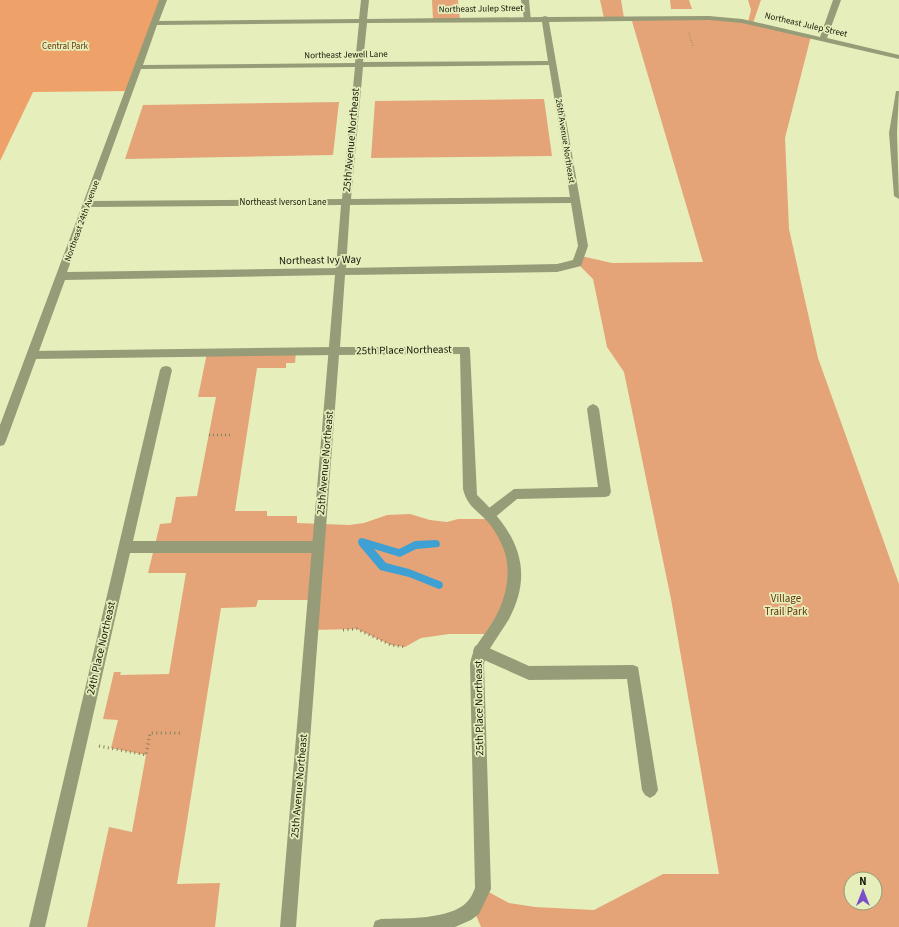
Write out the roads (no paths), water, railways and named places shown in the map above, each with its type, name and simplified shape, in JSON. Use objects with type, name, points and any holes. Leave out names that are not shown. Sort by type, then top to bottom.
[{"type":"street","name":"Northeast 24th Avenue","points":[[0,441],[164,0]]},
{"type":"street","name":"25th Avenue Northeast","points":[[288,927],[340,272],[365,0]]},
{"type":"street","points":[[525,0],[528,19]]},
{"type":"street","points":[[823,39],[837,0]]},
{"type":"street","name":"Northeast Julep Street","points":[[155,23],[545,18],[709,18],[742,21],[899,56]]},
{"type":"street","name":"26th Avenue Northeast","points":[[545,18],[574,200],[583,246],[577,263]]},
{"type":"street","name":"Northeast Jewell Lane","points":[[139,67],[552,63]]},
{"type":"street","points":[[899,93],[893,133],[895,167],[899,196]]},
{"type":"street","name":"Northeast Iverson Lane","points":[[88,204],[574,200]]},
{"type":"street","name":"Northeast Ivy Way","points":[[62,276],[557,268],[577,263]]},
{"type":"street","name":"25th Place Northeast","points":[[334,351],[465,350],[469,489],[471,498],[488,515],[506,539],[513,556],[514,580],[510,603],[493,634],[480,651],[477,664],[483,889],[473,908],[459,917],[438,924],[381,927]]},
{"type":"street","points":[[32,355],[334,351]]},
{"type":"street","name":"24th Place Northeast","points":[[37,927],[166,370]]},
{"type":"street","points":[[488,515],[514,494],[605,492],[593,409]]},
{"type":"street","points":[[125,547],[318,547]]},
{"type":"street","points":[[480,651],[529,674],[633,672],[650,790]]},
{"type":"waterway","points":[[436,544],[415,545],[400,553],[362,542],[383,567],[409,573],[439,585]]},
{"type":"park label","name":"Central Park","points":[[65,46]]},
{"type":"park label","name":"Village Trail Park","points":[[786,604]]}]
